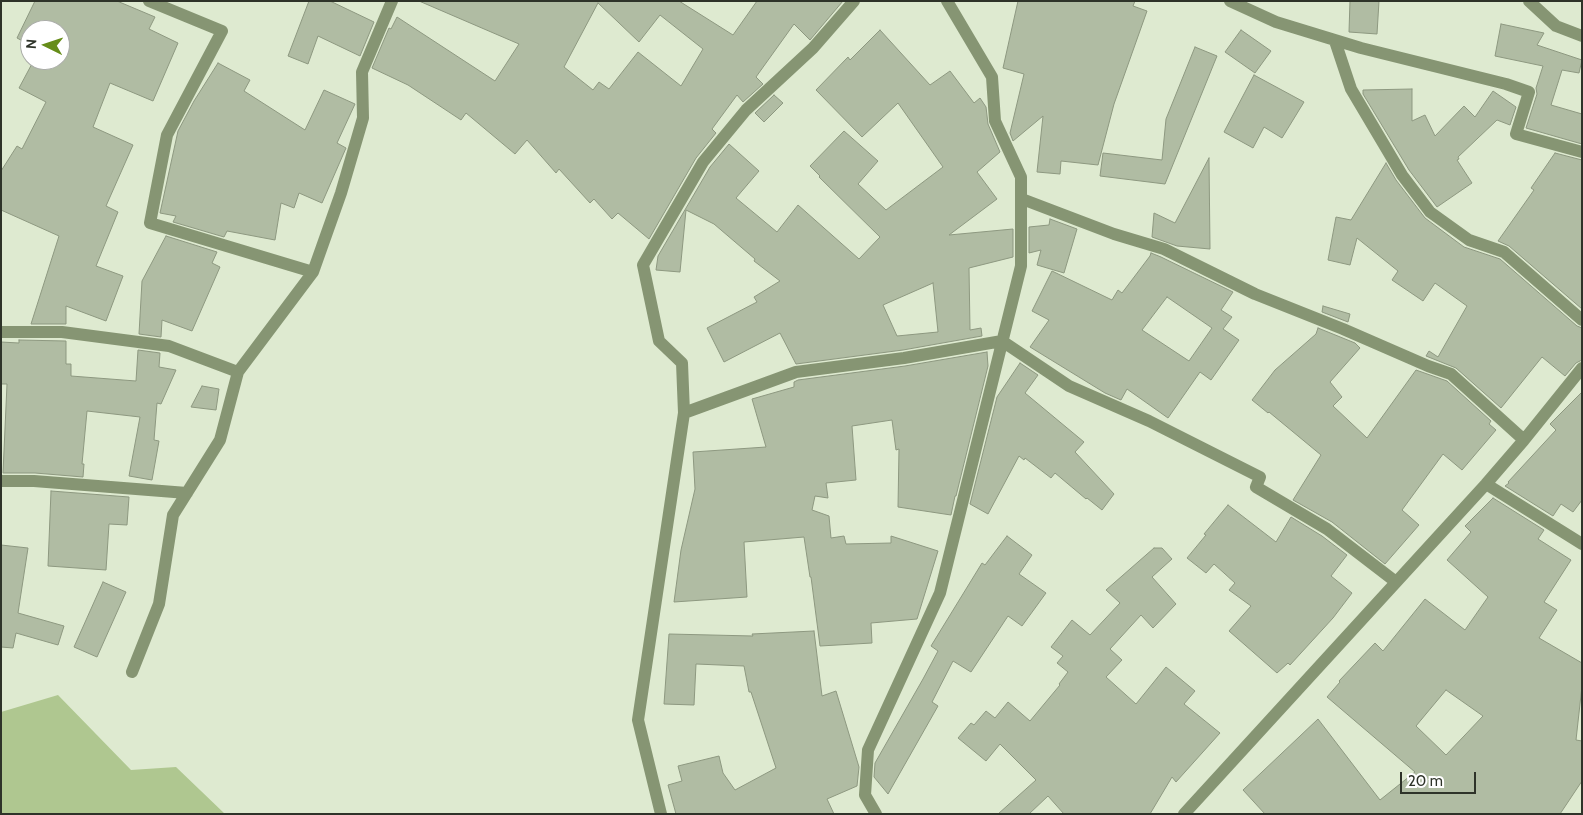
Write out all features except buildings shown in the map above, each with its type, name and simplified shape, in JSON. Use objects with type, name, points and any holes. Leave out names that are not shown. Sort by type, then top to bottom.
[{"type":"street","points":[[149,1],[171,5],[222,31],[167,136],[150,223],[314,272]]},
{"type":"street","points":[[132,672],[159,604],[173,515],[220,440],[238,372],[314,272],[364,118],[362,72],[392,1]]},
{"type":"street","points":[[661,814],[638,720],[684,414],[682,364],[659,340],[643,265],[703,162],[746,110],[813,48],[854,1]]},
{"type":"street","points":[[876,814],[865,795],[868,750],[940,593],[1022,266],[1021,177],[994,121],[992,77],[947,1]]},
{"type":"street","points":[[1230,1],[1276,22],[1360,48],[1506,84],[1530,92],[1516,134],[1582,152]]},
{"type":"street","points":[[1529,1],[1556,26],[1582,36]]},
{"type":"street","points":[[1335,40],[1351,89],[1402,175],[1430,212],[1469,240],[1504,252],[1582,320]]},
{"type":"street","points":[[1022,199],[1114,234],[1164,249],[1255,294],[1451,374],[1524,440]]},
{"type":"street","points":[[1,332],[62,332],[169,346],[238,372]]},
{"type":"street","points":[[684,414],[796,372],[904,358],[1002,341],[1069,386],[1149,421],[1260,477],[1256,487],[1327,529],[1396,582]]},
{"type":"street","points":[[1190,812],[1486,484],[1582,368]]},
{"type":"street","points":[[1,481],[187,492]]},
{"type":"street","points":[[1486,484],[1582,544]]},
{"type":"green space","points":[[58,695],[131,770],[176,767],[225,814],[1,814],[1,712]]}]
